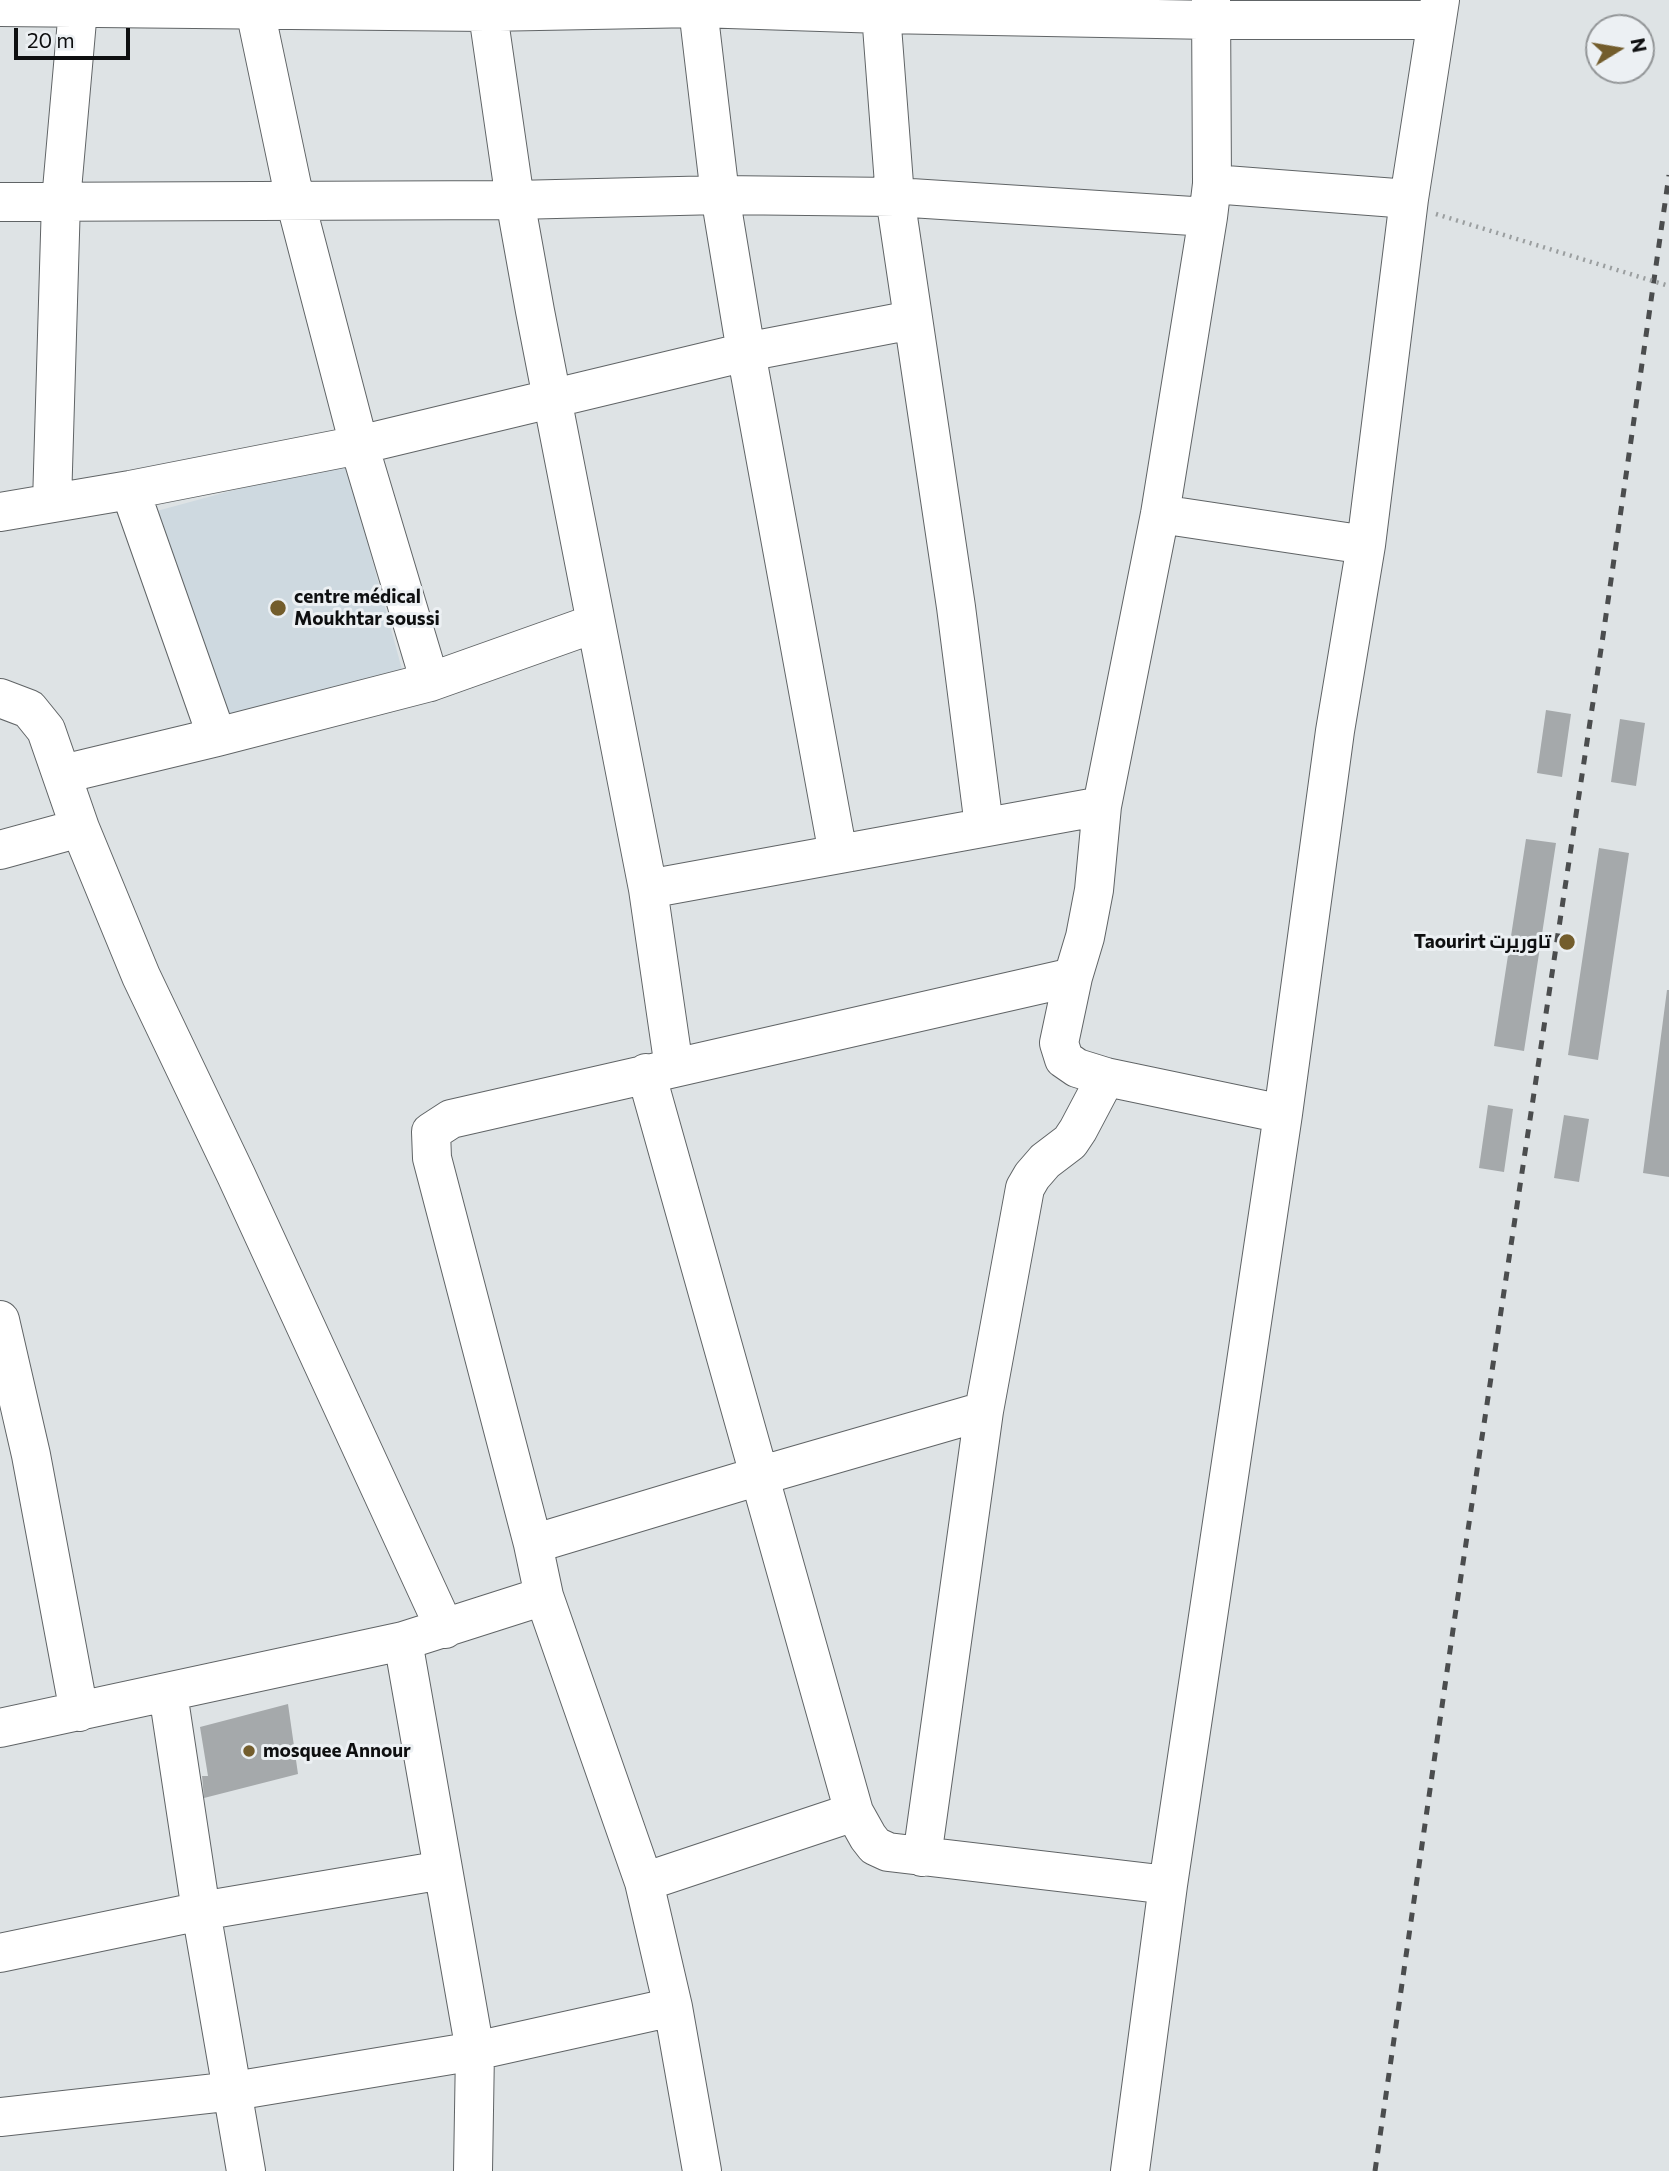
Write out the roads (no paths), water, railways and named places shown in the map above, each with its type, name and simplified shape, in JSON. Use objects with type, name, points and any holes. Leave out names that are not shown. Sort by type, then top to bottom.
[{"type":"street","points":[[698,4],[720,195],[838,854]]},
{"type":"street","points":[[0,7],[255,10],[698,4],[1438,10],[1422,206],[1335,731],[1283,1114],[1168,1885],[1130,2171]]},
{"type":"street","points":[[486,6],[515,200],[648,889],[660,1070],[759,1476],[854,1812],[875,1846],[888,1852],[1168,1885]]},
{"type":"street","points":[[881,7],[895,197],[954,593],[984,826]]},
{"type":"street","points":[[52,503],[61,201],[79,9]]},
{"type":"street","points":[[255,10],[295,201],[359,444],[430,682]]},
{"type":"street","points":[[1212,10],[1210,201],[1160,514],[1102,806],[1094,890],[1059,1043],[1064,1059],[1077,1069],[1283,1114]]},
{"type":"street","points":[[0,202],[515,200],[720,195],[1422,206]]},
{"type":"street","points":[[0,512],[130,490],[359,444],[746,352],[912,320]]},
{"type":"street","points":[[130,490],[217,737]]},
{"type":"street","points":[[1160,514],[1366,545]]},
{"type":"street","points":[[63,774],[430,682],[596,623]]},
{"type":"street","points":[[0,698],[29,709],[46,730],[80,828],[141,976],[236,1175],[445,1629]]},
{"type":"street","points":[[648,889],[1102,806]]},
{"type":"street","points":[[0,850],[80,828]]},
{"type":"street","points":[[702,2171],[673,2007],[644,1882],[544,1596],[533,1544],[432,1158],[430,1132],[451,1119],[1073,977]]},
{"type":"street","points":[[922,1857],[984,1411],[1025,1188],[1045,1161],[1074,1136],[1106,1077]]},
{"type":"street","points":[[0,1320],[15,1459],[79,1712]]},
{"type":"street","points":[[533,1544],[984,1411]]},
{"type":"street","points":[[0,1728],[403,1641],[544,1596]]},
{"type":"street","points":[[403,1641],[475,2051],[473,2171]]},
{"type":"street","points":[[168,1693],[201,1911],[246,2171]]},
{"type":"street","points":[[644,1882],[854,1812]]},
{"type":"street","points":[[0,1953],[201,1911],[443,1870]]},
{"type":"street","points":[[0,2117],[234,2091],[475,2051],[673,2007]]},
{"type":"railway","points":[[1375,2171],[1669,175]]},
{"type":"place","name":"centre médical Moukhtar soussi","points":[[278,608]]},
{"type":"place","name":"Taourirt تاوريرت","points":[[1567,942]]},
{"type":"place","name":"mosquee Annour","points":[[249,1751]]}]
